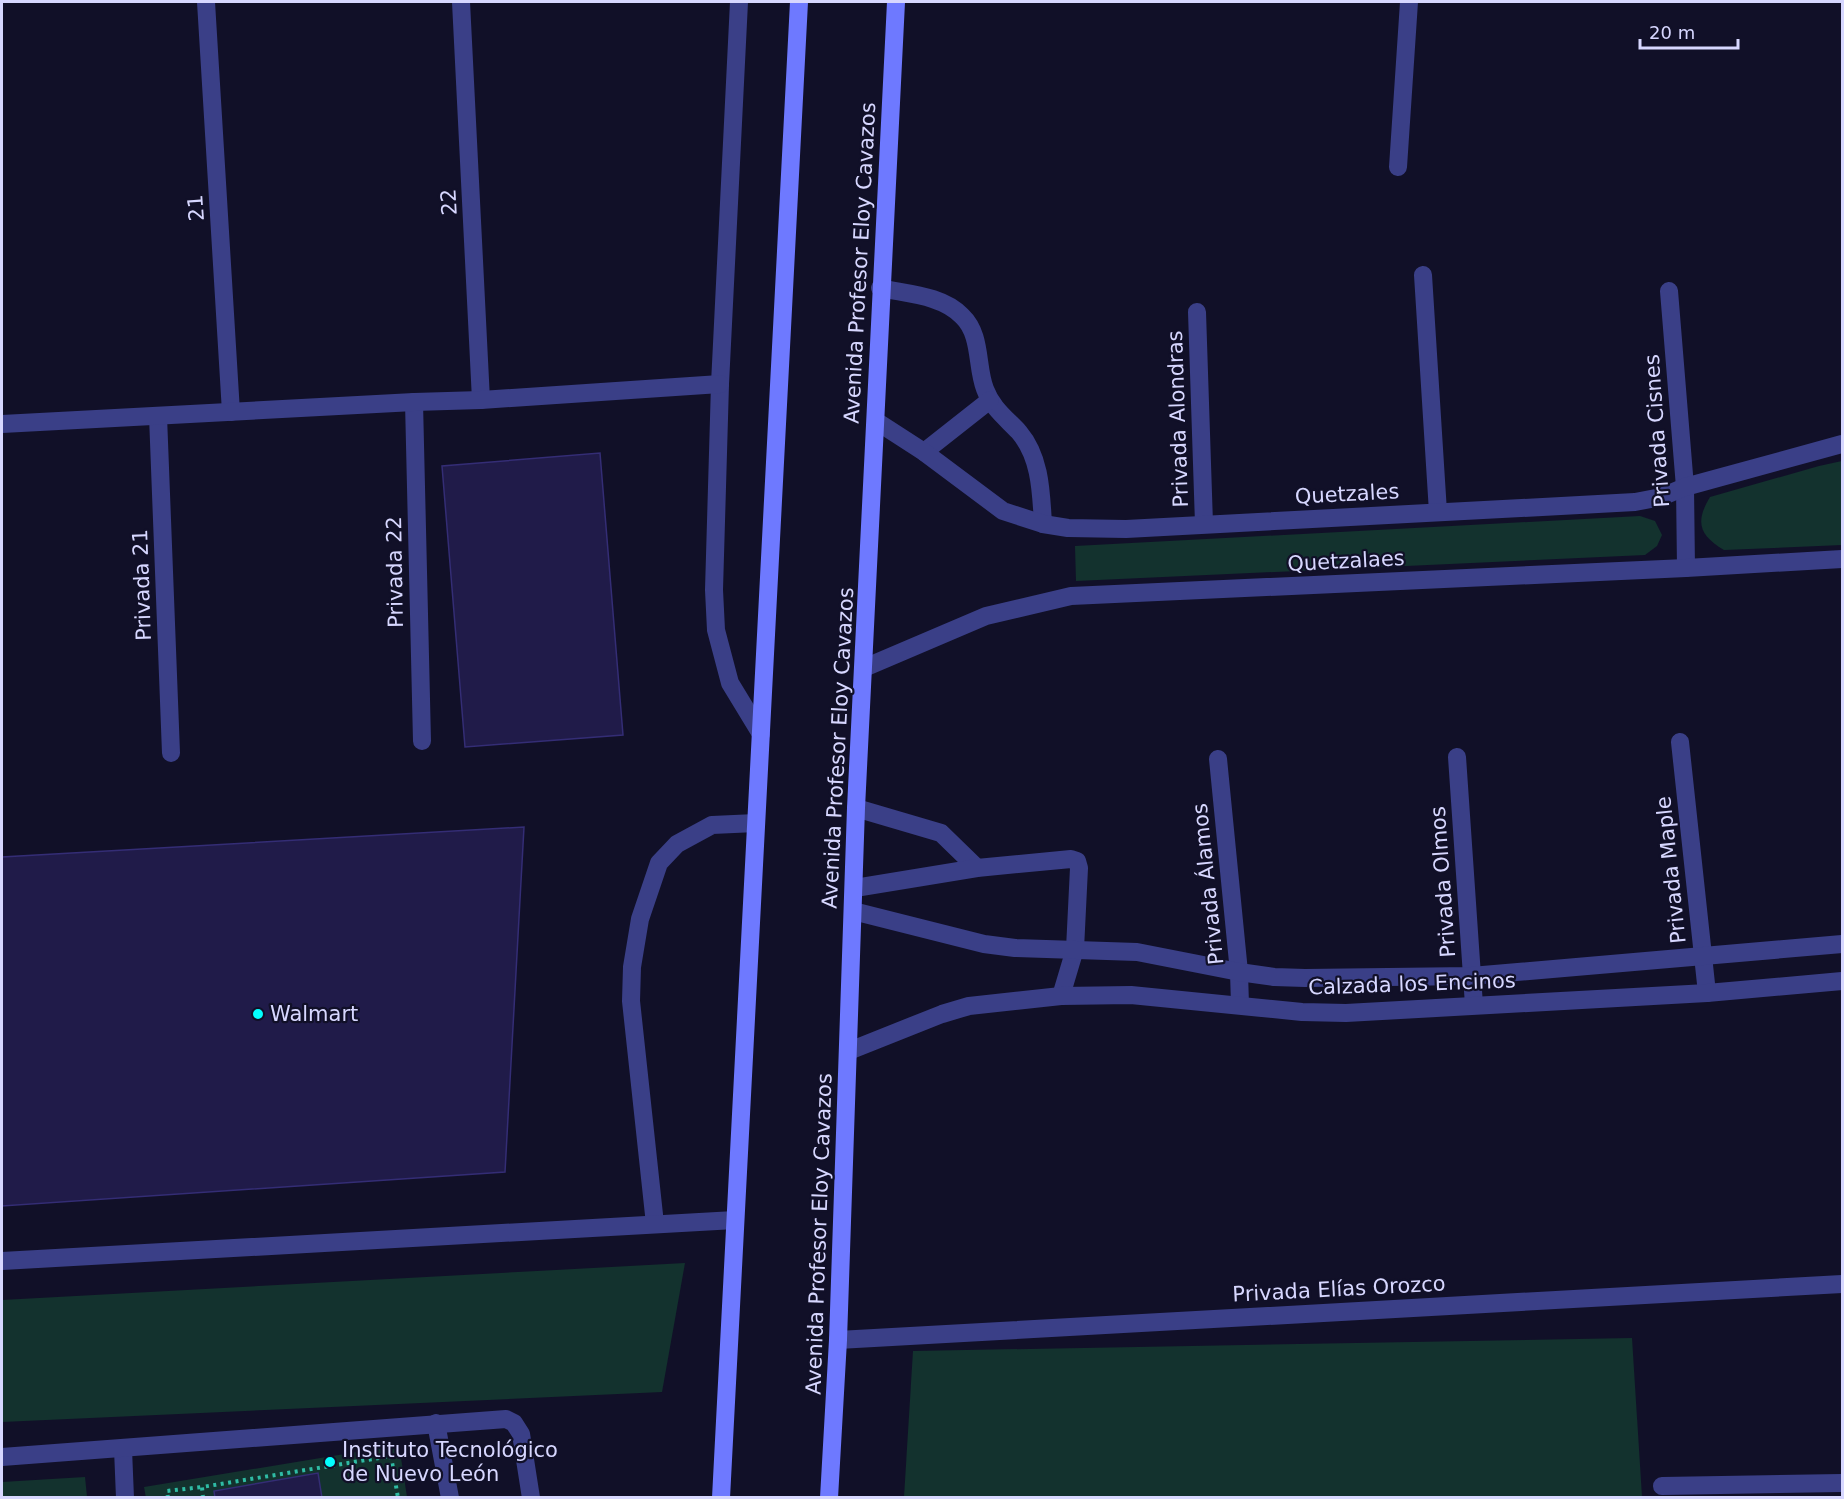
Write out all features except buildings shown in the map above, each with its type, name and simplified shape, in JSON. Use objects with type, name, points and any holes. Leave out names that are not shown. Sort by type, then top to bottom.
[{"type":"main road","points":[[721,1497],[799,2]]},
{"type":"main road","name":"Avenida Profesor Eloy Cavazos","points":[[829,1497],[838,1340],[856,807],[896,2]]},
{"type":"street","name":"21","points":[[206,2],[231,412]]},
{"type":"street","name":"22","points":[[461,2],[481,400]]},
{"type":"street","points":[[739,2],[720,384],[714,590],[716,630],[730,683],[761,734]]},
{"type":"street","points":[[1398,167],[1409,2]]},
{"type":"street","points":[[1423,275],[1438,512]]},
{"type":"street","points":[[880,288],[938,300],[964,317],[975,339],[981,375],[990,400],[997,411],[1021,434],[1032,454],[1040,477],[1043,525]]},
{"type":"street","name":"Privada Cisnes","points":[[1669,291],[1685,486],[1686,568]]},
{"type":"street","name":"Privada Alondras","points":[[1197,312],[1204,524]]},
{"type":"street","points":[[2,424],[481,400],[720,384]]},
{"type":"street","points":[[924,452],[990,400]]},
{"type":"street","name":"Privada 22","points":[[414,402],[422,741]]},
{"type":"street","name":"Privada 21","points":[[158,416],[171,753]]},
{"type":"street","name":"Quetzales","points":[[876,421],[924,452],[1003,511],[1043,525],[1068,528],[1126,529],[1635,502],[1661,497],[1685,486],[1842,444]]},
{"type":"street","name":"Quetzalaes","points":[[864,668],[986,616],[1063,597],[1842,559]]},
{"type":"street","name":"Privada Maple","points":[[1680,742],[1707,993]]},
{"type":"street","name":"Privada Olmos","points":[[1457,757],[1474,1005]]},
{"type":"street","name":"Privada Álamos","points":[[1218,759],[1239,972],[1240,1005]]},
{"type":"street","points":[[856,807],[941,833],[976,868]]},
{"type":"street","points":[[655,1224],[631,1001],[632,967],[640,919],[659,863],[678,844],[711,825],[756,822]]},
{"type":"street","points":[[855,888],[976,868],[1071,859],[1077,861],[1079,868],[1075,949],[1061,996]]},
{"type":"street","name":"Calzada los Encinos","points":[[853,911],[984,944],[1015,948],[1137,952],[1239,972],[1274,977],[1317,979],[1471,976],[1702,958],[1842,944]]},
{"type":"street","name":"Calzada los Encinos","points":[[849,1051],[942,1014],[969,1006],[1061,996],[1131,995],[1302,1012],[1346,1013],[1707,993],[1842,981]]},
{"type":"street","points":[[2,1261],[735,1220]]},
{"type":"street","name":"Privada Elías Orozco","points":[[838,1340],[1842,1284]]},
{"type":"street","points":[[2,1457],[506,1419],[514,1423],[521,1434],[531,1497]]},
{"type":"street","points":[[436,1423],[450,1497]]},
{"type":"street","points":[[123,1449],[124,1497]]},
{"type":"street","points":[[1662,1486],[1778,1491],[1842,1484]]},
{"type":"path","points":[[168,1497],[167,1491],[391,1456],[398,1497]]},
{"type":"path","points":[[202,1486],[203,1497]]},
{"type":"green space","points":[[1842,461],[1842,545],[1724,550],[1709,539],[1702,527],[1702,514],[1710,497]]},
{"type":"green space","points":[[1640,516],[1655,521],[1662,535],[1657,546],[1645,555],[1076,581],[1075,546]]},
{"type":"green space","points":[[685,1263],[662,1392],[2,1422],[2,1300]]},
{"type":"green space","points":[[1632,1338],[1642,1497],[904,1497],[913,1351]]},
{"type":"green space","points":[[399,1445],[407,1497],[146,1498],[144,1487]]},
{"type":"green space","points":[[85,1477],[87,1497],[2,1497],[2,1482]]},
{"type":"place","name":"Walmart","points":[[258,1014]]},
{"type":"place","name":"Instituto Tecnológico de Nuevo León","points":[[330,1462]]}]
